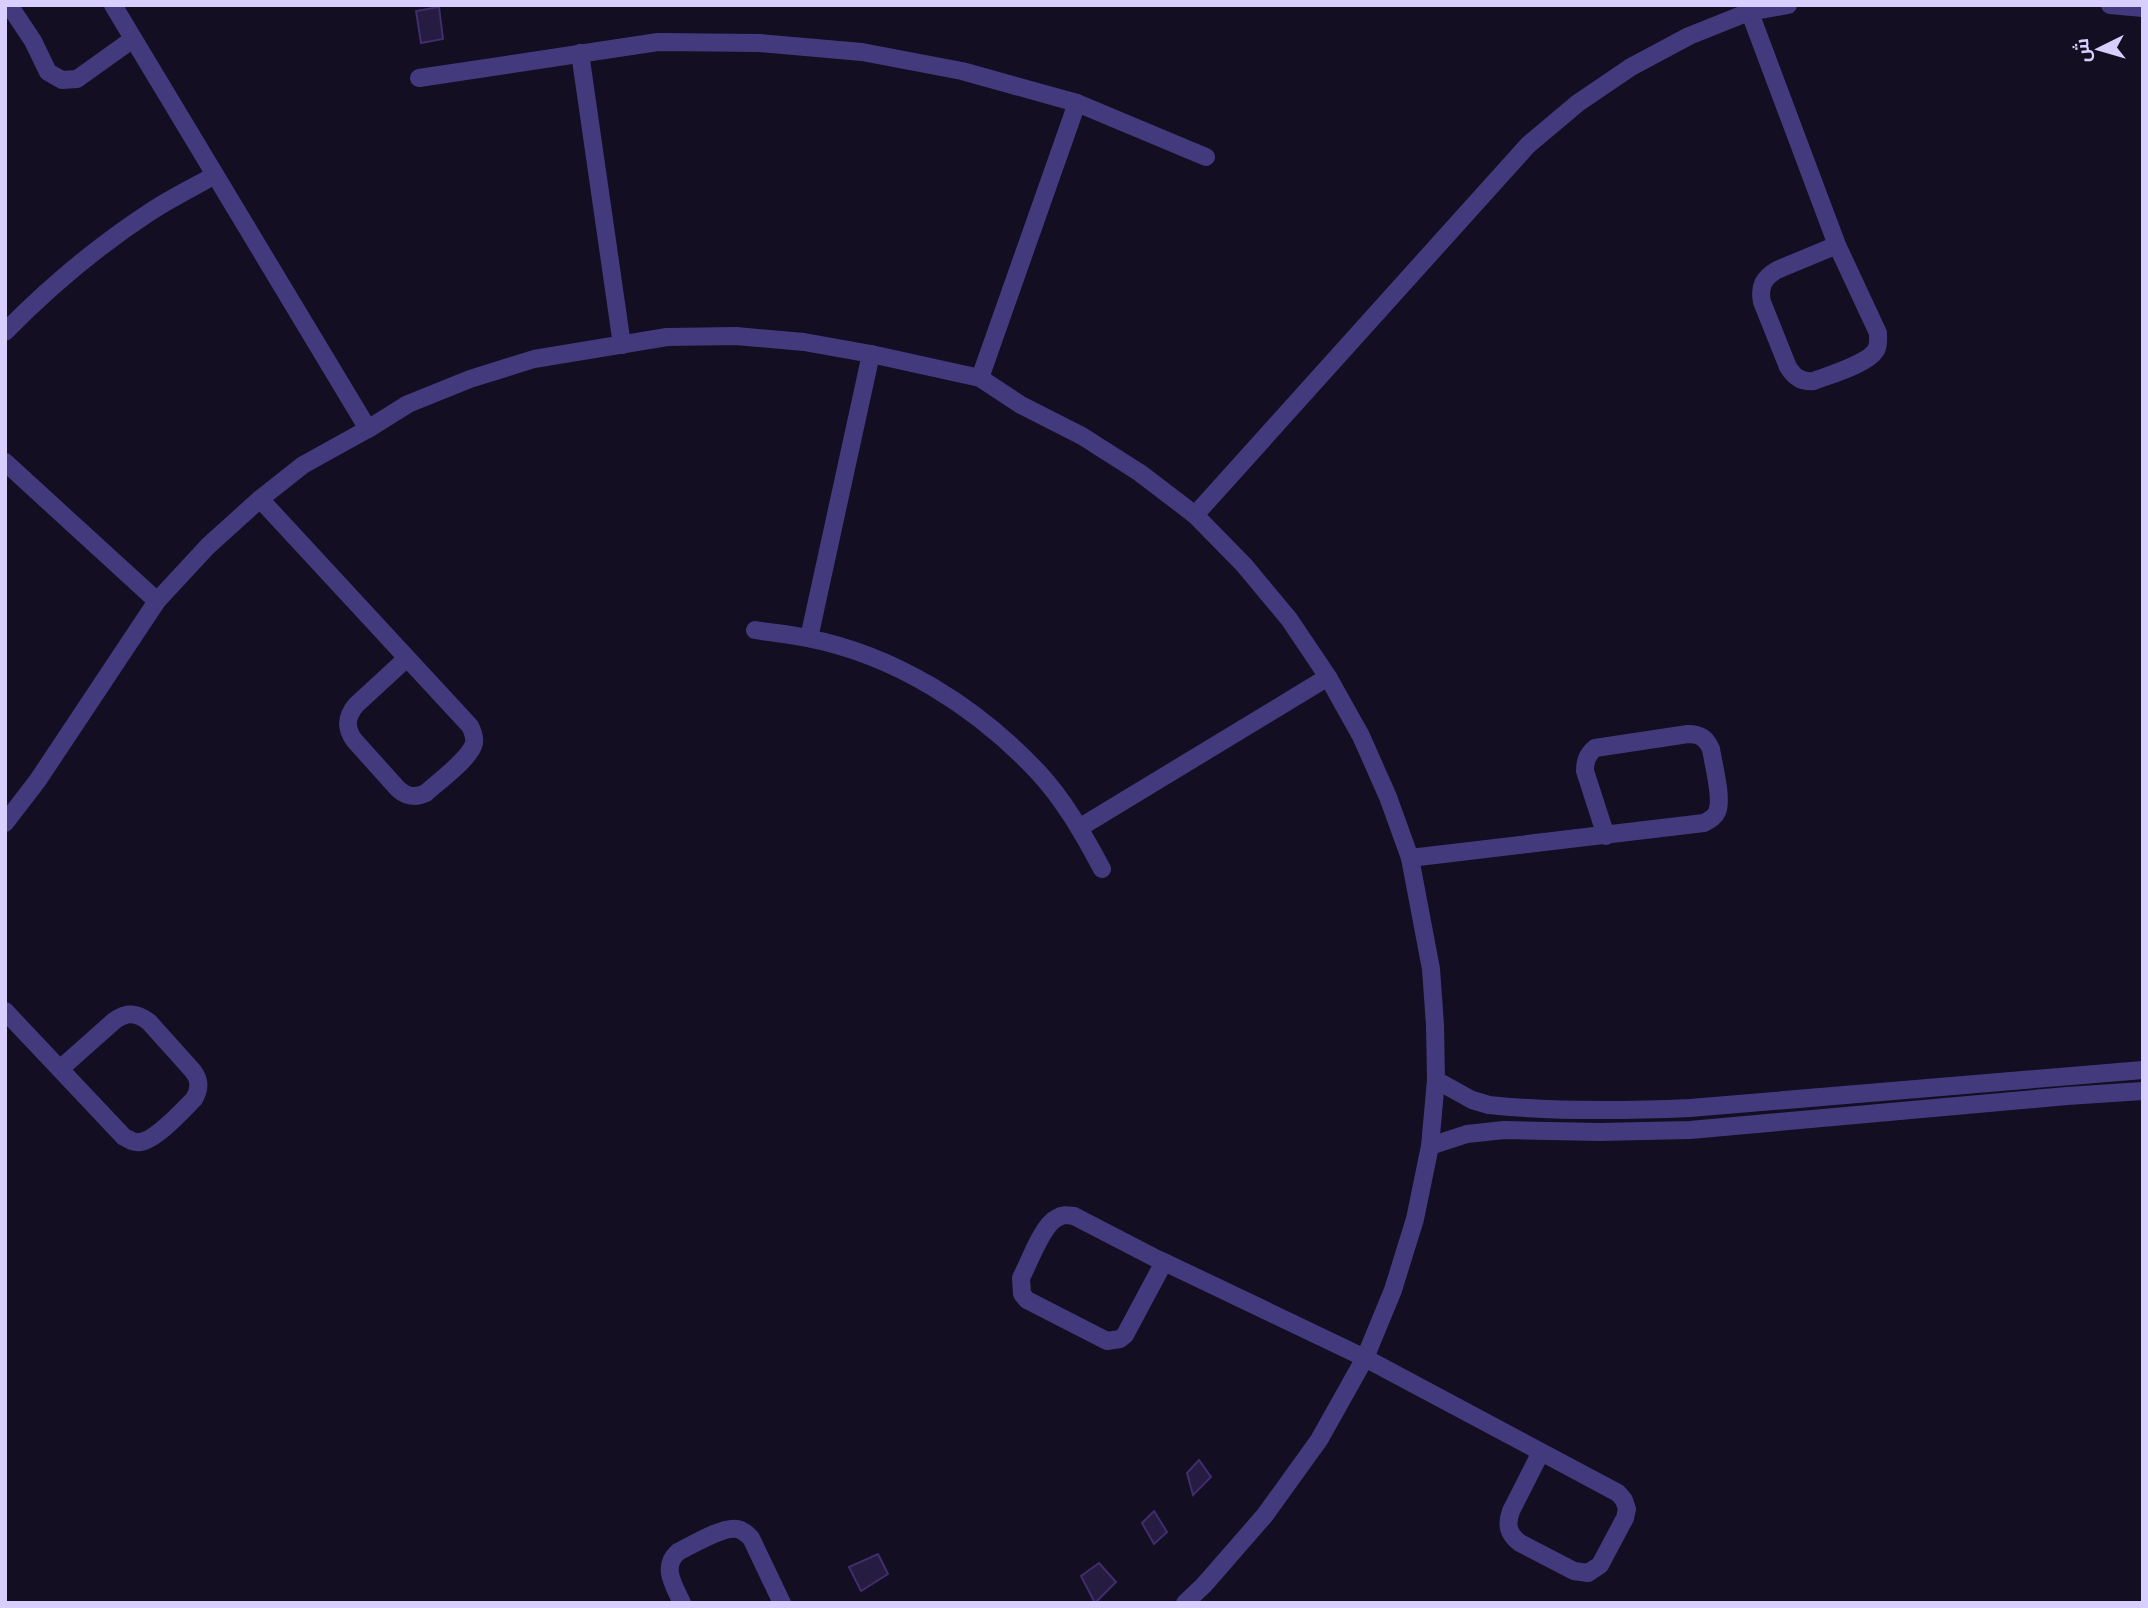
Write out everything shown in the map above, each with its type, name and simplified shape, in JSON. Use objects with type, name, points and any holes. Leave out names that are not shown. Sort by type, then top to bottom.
[{"type":"street","points":[[9,5],[33,41],[48,72],[62,80],[77,79],[133,38]]},
{"type":"street","points":[[113,5],[368,429]]},
{"type":"street","points":[[1195,515],[1528,145],[1578,103],[1632,67],[1689,36],[1748,9],[1788,5]]},
{"type":"street","points":[[2110,5],[2143,8]]},
{"type":"street","points":[[1748,9],[1837,245],[1878,334],[1874,353],[1866,360],[1806,382],[1799,379],[1788,367],[1762,302],[1762,283],[1768,275],[1777,270],[1837,245]]},
{"type":"street","points":[[419,78],[658,42],[760,43],[862,52],[962,71],[1077,103],[1206,157]]},
{"type":"street","points":[[580,53],[622,345]]},
{"type":"street","points":[[980,378],[1077,103]]},
{"type":"street","points":[[5,332],[60,280],[104,245],[150,212],[215,175]]},
{"type":"street","points":[[5,822],[46,769],[157,601],[208,546],[260,499],[303,465],[408,404],[470,379],[534,359],[667,337],[736,336],[804,342],[872,354],[980,378],[1021,405],[1082,436],[1140,473],[1195,515],[1252,574],[1289,619],[1328,677],[1367,748],[1410,858],[1431,970],[1436,1025],[1436,1080],[1430,1146],[1415,1219],[1393,1290],[1365,1358],[1319,1440],[1265,1515],[1185,1603]]},
{"type":"street","points":[[809,638],[872,354]]},
{"type":"street","points":[[5,462],[157,601]]},
{"type":"street","points":[[260,499],[470,726],[474,736],[473,746],[468,754],[426,793],[419,796],[404,794],[398,789],[354,740],[348,732],[347,722],[356,705],[407,658]]},
{"type":"street","points":[[755,630],[809,638],[874,657],[935,687],[990,726],[1039,773],[1079,828],[1102,869]]},
{"type":"street","points":[[1079,828],[1328,677]]},
{"type":"street","points":[[1410,858],[1606,836],[1704,822],[1718,811],[1719,802],[1708,742],[1696,734],[1689,734],[1604,745],[1588,754],[1585,771],[1606,836]]},
{"type":"street","points":[[5,1011],[124,1137],[133,1142],[152,1138],[194,1099],[198,1092],[197,1077],[193,1070],[149,1022],[132,1013],[122,1015],[114,1021],[60,1069]]},
{"type":"street","points":[[1436,1080],[1472,1100],[1489,1105],[1599,1111],[1690,1108],[2143,1070]]},
{"type":"street","points":[[1430,1146],[1485,1131],[1690,1130],[2143,1091]]},
{"type":"street","points":[[1554,1109],[1554,1130]]},
{"type":"street","points":[[1164,1262],[1125,1335],[1114,1341],[1107,1341],[1033,1304],[1022,1294],[1020,1286],[1021,1278],[1047,1226],[1064,1215],[1074,1216],[1365,1358],[1618,1493],[1627,1509],[1625,1518],[1595,1571],[1574,1571],[1520,1542],[1508,1529],[1511,1511],[1541,1452]]},
{"type":"street","points":[[682,1603],[668,1570],[672,1556],[727,1529],[736,1528],[745,1531],[751,1538],[782,1603]]},
{"type":"building","points":[[439,7],[443,39],[421,43],[416,11]]},
{"type":"building","points":[[1199,1460],[1211,1477],[1193,1495],[1187,1473]]},
{"type":"building","points":[[1154,1511],[1167,1532],[1154,1544],[1142,1523]]},
{"type":"building","points":[[878,1554],[888,1574],[861,1591],[849,1567]]},
{"type":"building","points":[[1099,1563],[1116,1582],[1095,1603],[1081,1576]]}]
